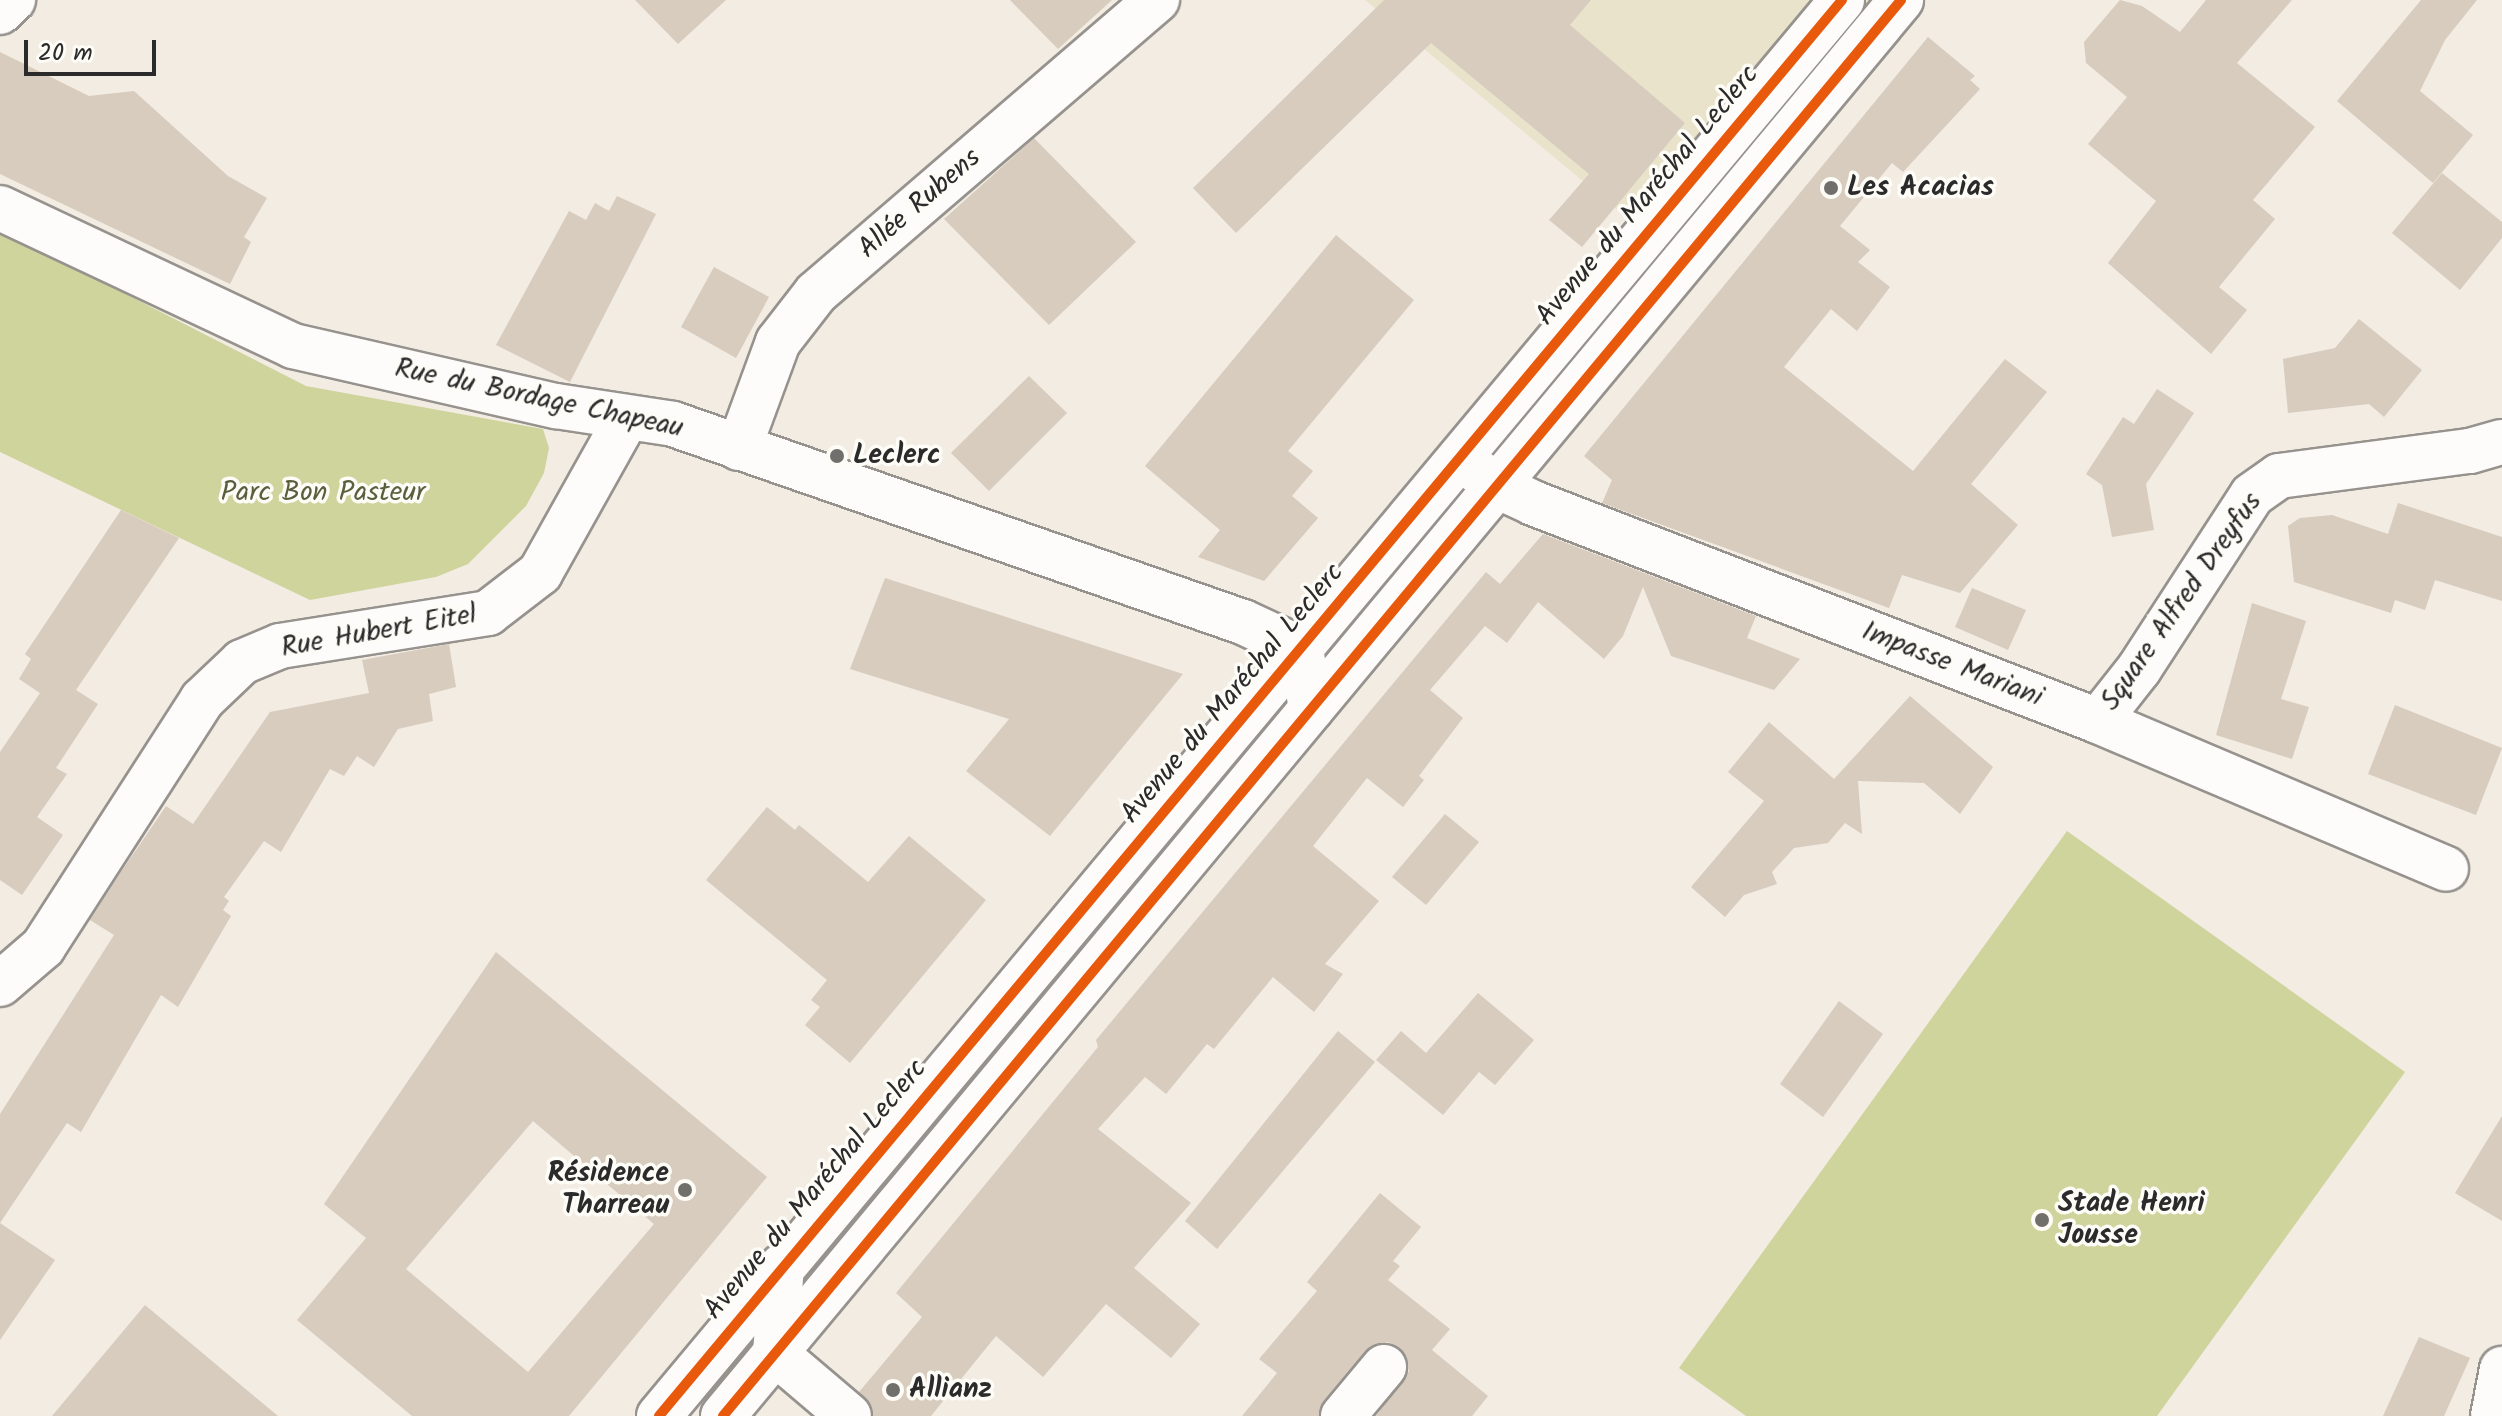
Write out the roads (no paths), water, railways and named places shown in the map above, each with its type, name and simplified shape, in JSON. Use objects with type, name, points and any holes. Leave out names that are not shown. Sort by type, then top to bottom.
[{"type":"street","points":[[0,12],[13,0]]},
{"type":"street","name":"Allée Rubens","points":[[739,448],[778,342],[816,293],[1157,0]]},
{"type":"street","name":"Avenue du Maréchal Leclerc","points":[[659,1416],[1842,0]]},
{"type":"street","points":[[723,1416],[1901,0]]},
{"type":"street","name":"Rue du Bordage Chapeau","points":[[0,208],[293,346],[626,419],[673,424],[1243,622],[1301,649]]},
{"type":"street","name":"Rue Hubert Eitel","points":[[0,984],[43,947],[202,700],[242,662],[280,646],[488,613],[540,573],[626,419]]},
{"type":"street","name":"Square Alfred Dreyfus","points":[[2098,721],[2139,669],[2252,495],[2279,476],[2470,451],[2502,442]]},
{"type":"street","name":"Impasse Mariani","points":[[1460,458],[1497,486],[2098,721],[2446,869]]},
{"type":"street","points":[[1301,649],[1311,709]]},
{"type":"street","points":[[775,1353],[782,1266]]},
{"type":"street","points":[[775,1353],[849,1416]]},
{"type":"street","points":[[1343,1416],[1384,1367]]},
{"type":"street","points":[[2493,1416],[2502,1369]]},
{"type":"place","name":"Les Acacias","points":[[1831,188]]},
{"type":"place","name":"Leclerc","points":[[837,456]]},
{"type":"place","name":"Résidence Tharreau","points":[[685,1190]]},
{"type":"place","name":"Stade Henri Jousse","points":[[2042,1220]]},
{"type":"place","name":"Allianz","points":[[893,1390]]},
{"type":"park label","name":"Parc Bon Pasteur","points":[[323,493]]}]
